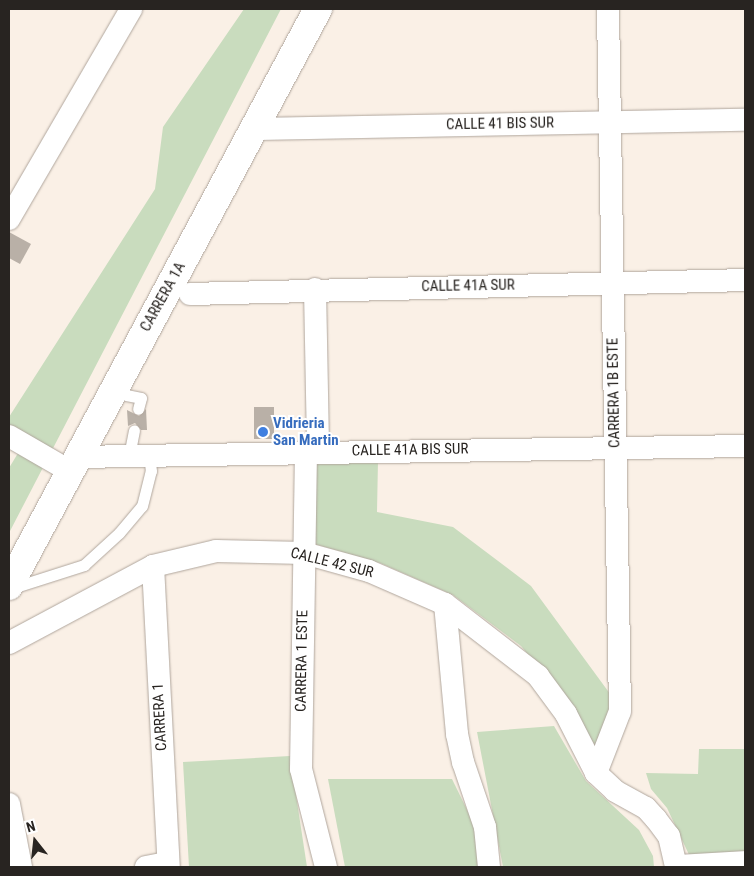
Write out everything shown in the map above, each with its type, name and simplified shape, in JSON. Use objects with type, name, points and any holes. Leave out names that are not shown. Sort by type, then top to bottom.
[{"type":"main road","name":"CARRERA 1A","points":[[9,587],[71,464],[255,129],[318,9]]},
{"type":"street","points":[[9,219],[131,9]]},
{"type":"street","name":"CARRERA 1B ESTE","points":[[596,773],[620,711],[608,9]]},
{"type":"street","name":"CALLE 41 BIS SUR","points":[[255,129],[745,120]]},
{"type":"street","name":"CALLE 41A SUR","points":[[190,294],[315,289],[745,280]]},
{"type":"street","name":"CARRERA 1 ESTE","points":[[315,289],[312,451],[304,553],[301,769],[326,867]]},
{"type":"street","points":[[9,436],[71,464]]},
{"type":"street","name":"CALLE 41A BIS SUR","points":[[71,464],[139,455],[615,446],[745,446]]},
{"type":"street","name":"CALLE 42 SUR","points":[[9,644],[152,566],[216,551],[266,549],[304,553],[370,571],[445,604],[504,646],[538,676],[566,714],[596,773],[615,791],[646,808],[656,818],[668,836],[676,867]]},
{"type":"street","name":"CARRERA 1","points":[[152,566],[161,866]]},
{"type":"street","points":[[445,604],[458,734],[463,762],[485,828],[489,867]]},
{"type":"street","points":[[9,804],[21,867]]},
{"type":"street","points":[[676,867],[745,862]]},
{"type":"lane","points":[[126,395],[141,398],[138,409]]},
{"type":"lane","points":[[9,587],[84,565],[119,532],[142,506],[151,471],[139,455],[134,430]]},
{"type":"green space","points":[[244,9],[281,9],[9,533],[9,468],[26,440],[9,428],[9,417],[155,189],[163,127]]},
{"type":"green space","points":[[378,461],[377,512],[453,527],[531,586],[616,702],[597,749],[570,705],[521,646],[453,595],[380,563],[311,543],[313,462]]},
{"type":"green space","points":[[554,726],[586,781],[639,830],[653,856],[654,867],[503,867],[477,732]]},
{"type":"green space","points":[[699,749],[745,749],[745,855],[692,861],[667,808],[651,789],[646,773],[698,774]]},
{"type":"green space","points":[[290,756],[307,867],[189,867],[183,762]]},
{"type":"green space","points":[[328,779],[452,779],[474,824],[479,867],[345,867]]},
{"type":"building","points":[[9,232],[31,244],[20,264],[9,258]]},
{"type":"building","points":[[254,407],[274,407],[274,439],[254,439]]},
{"type":"building","points":[[146,409],[147,430],[141,430],[135,423],[128,426],[127,410],[139,416]]},
{"type":"place","name":"Vidrieria San Martin","points":[[263,432]]}]
